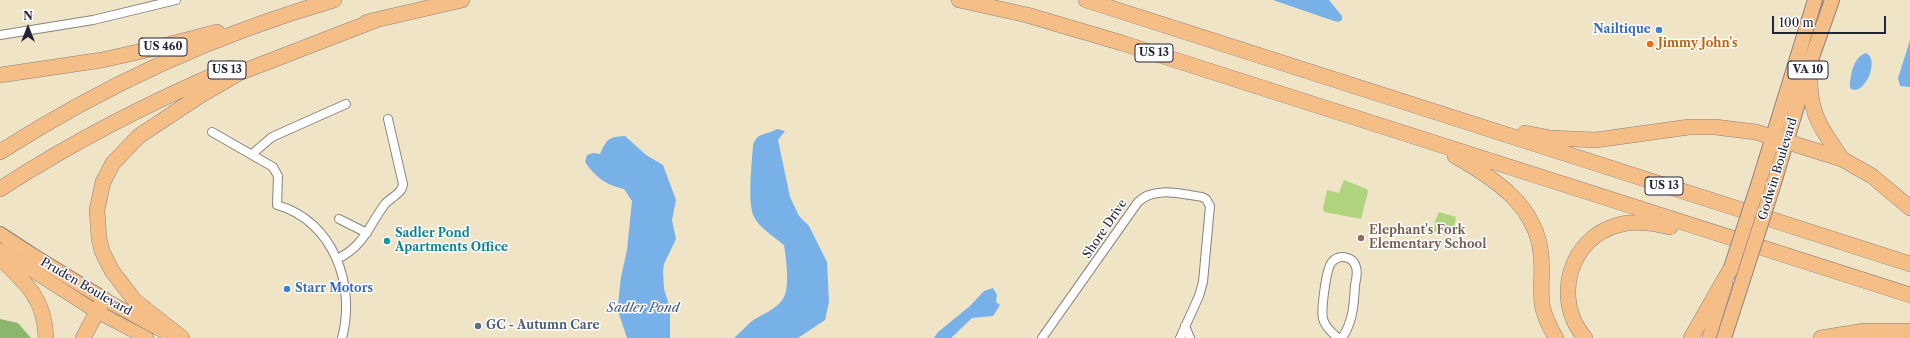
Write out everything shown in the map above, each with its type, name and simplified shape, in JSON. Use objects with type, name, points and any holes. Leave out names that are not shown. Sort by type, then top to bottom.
[{"type":"highway","name":"US 13","points":[[4,186],[76,142],[179,90],[254,59],[300,42],[376,20],[462,0]]},
{"type":"highway","name":"US 13","points":[[959,0],[1027,15],[1122,43],[1910,295]]},
{"type":"highway","name":"US 13","points":[[1086,0],[1910,264]]},
{"type":"highway","name":"Godwin Boulevard","points":[[1738,271],[1772,186],[1780,139],[1815,0]]},
{"type":"highway","name":"Godwin Boulevard","points":[[1724,338],[1759,182],[1780,139],[1810,63],[1832,0]]},
{"type":"highway","name":"US 13","points":[[0,152],[84,102],[142,74],[223,38],[328,2]]},
{"type":"highway","name":"US 460","points":[[0,75],[57,68],[156,48],[282,12],[328,2]]},
{"type":"highway","points":[[182,338],[135,301],[124,289],[106,261],[99,238],[97,210],[103,182],[110,169],[121,154],[138,136],[207,91],[255,66],[376,20]]},
{"type":"highway","points":[[1810,63],[1810,90],[1816,116],[1826,135],[1842,158]]},
{"type":"highway","points":[[1419,107],[1473,118],[1529,134],[1574,140],[1614,139],[1675,129],[1703,127],[1742,130],[1780,139],[1842,158],[1872,176],[1910,208]]},
{"type":"highway","points":[[1428,141],[1498,182],[1517,201],[1527,214],[1538,240],[1541,253],[1542,305],[1556,338]]},
{"type":"highway","points":[[1585,338],[1576,326],[1570,310],[1568,283],[1575,260],[1594,237],[1609,228],[1630,223],[1658,224],[1688,232],[1717,234]]},
{"type":"highway","name":"Pruden Boulevard","points":[[0,234],[32,255],[101,305]]},
{"type":"highway","points":[[0,258],[26,285],[40,304],[44,315],[46,338]]},
{"type":"highway","points":[[1691,338],[1738,271]]},
{"type":"highway","points":[[83,338],[101,305]]},
{"type":"highway","points":[[1821,338],[1864,331],[1910,331]]},
{"type":"main road","name":"Pruden Boulevard","points":[[0,250],[101,305],[175,338]]},
{"type":"main road","name":"Godwin Boulevard","points":[[1709,338],[1738,271]]},
{"type":"main road","name":"Pruden Boulevard","points":[[101,305],[146,338]]},
{"type":"street","points":[[0,35],[93,20],[176,0]]},
{"type":"street","points":[[252,154],[272,137],[346,104]]},
{"type":"street","points":[[337,258],[353,250],[367,233],[386,204],[400,192],[403,184],[388,119]]},
{"type":"street","points":[[212,132],[273,167],[278,176],[277,205],[302,218],[313,226],[337,258],[342,271],[347,298],[346,325],[342,338]]},
{"type":"street","name":"Shore Drive","points":[[1042,338],[1138,202],[1148,195],[1155,193],[1202,197],[1206,199],[1210,206],[1202,282],[1199,296],[1180,338]]},
{"type":"street","points":[[339,218],[367,233]]},
{"type":"street","points":[[1338,338],[1325,324],[1322,313],[1328,267],[1336,258],[1343,257],[1354,263],[1357,271],[1354,308],[1351,319],[1342,338]]},
{"type":"street","points":[[1185,326],[1190,338]]},
{"type":"green space","points":[[1344,180],[1367,189],[1368,192],[1361,219],[1324,212],[1323,209],[1327,190],[1339,193]]},
{"type":"green space","points":[[1439,212],[1456,217],[1453,234],[1443,235],[1434,231],[1435,221]]},
{"type":"green space","points":[[0,319],[18,323],[31,338],[0,338]]},
{"type":"water","points":[[1273,0],[1329,0],[1342,16],[1342,20],[1338,22],[1331,20]]},
{"type":"water","points":[[1910,40],[1910,87],[1900,86],[1898,78]]},
{"type":"water","points":[[1866,53],[1870,57],[1872,63],[1871,70],[1865,84],[1855,90],[1850,88],[1853,68],[1858,58]]},
{"type":"water","points":[[777,129],[785,131],[778,140],[790,197],[799,216],[809,226],[827,262],[829,302],[825,320],[798,338],[734,338],[752,321],[778,305],[786,292],[787,271],[784,245],[760,225],[754,217],[751,202],[750,182],[753,145],[760,136]]},
{"type":"water","name":"Sadler Pond","points":[[625,136],[646,155],[663,165],[676,200],[672,220],[676,239],[664,264],[663,271],[664,289],[670,308],[670,338],[627,338],[618,311],[621,277],[627,250],[632,201],[624,189],[606,183],[593,172],[585,162],[587,155],[593,153],[600,154],[604,145],[611,138]]},
{"type":"water","points":[[993,288],[997,295],[996,302],[1000,305],[993,316],[972,318],[951,338],[934,338],[938,332],[970,306],[984,291]]},
{"type":"place","name":"Nailtique","points":[[1659,30]]},
{"type":"place","name":"Jimmy John's","points":[[1650,44]]},
{"type":"place","name":"Elephant's Fork Elementary School","points":[[1361,238]]},
{"type":"place","name":"Sadler Pond Apartments Office","points":[[387,241]]},
{"type":"place","name":"Starr Motors","points":[[287,289]]},
{"type":"place","name":"GC - Autumn Care","points":[[478,326]]}]
